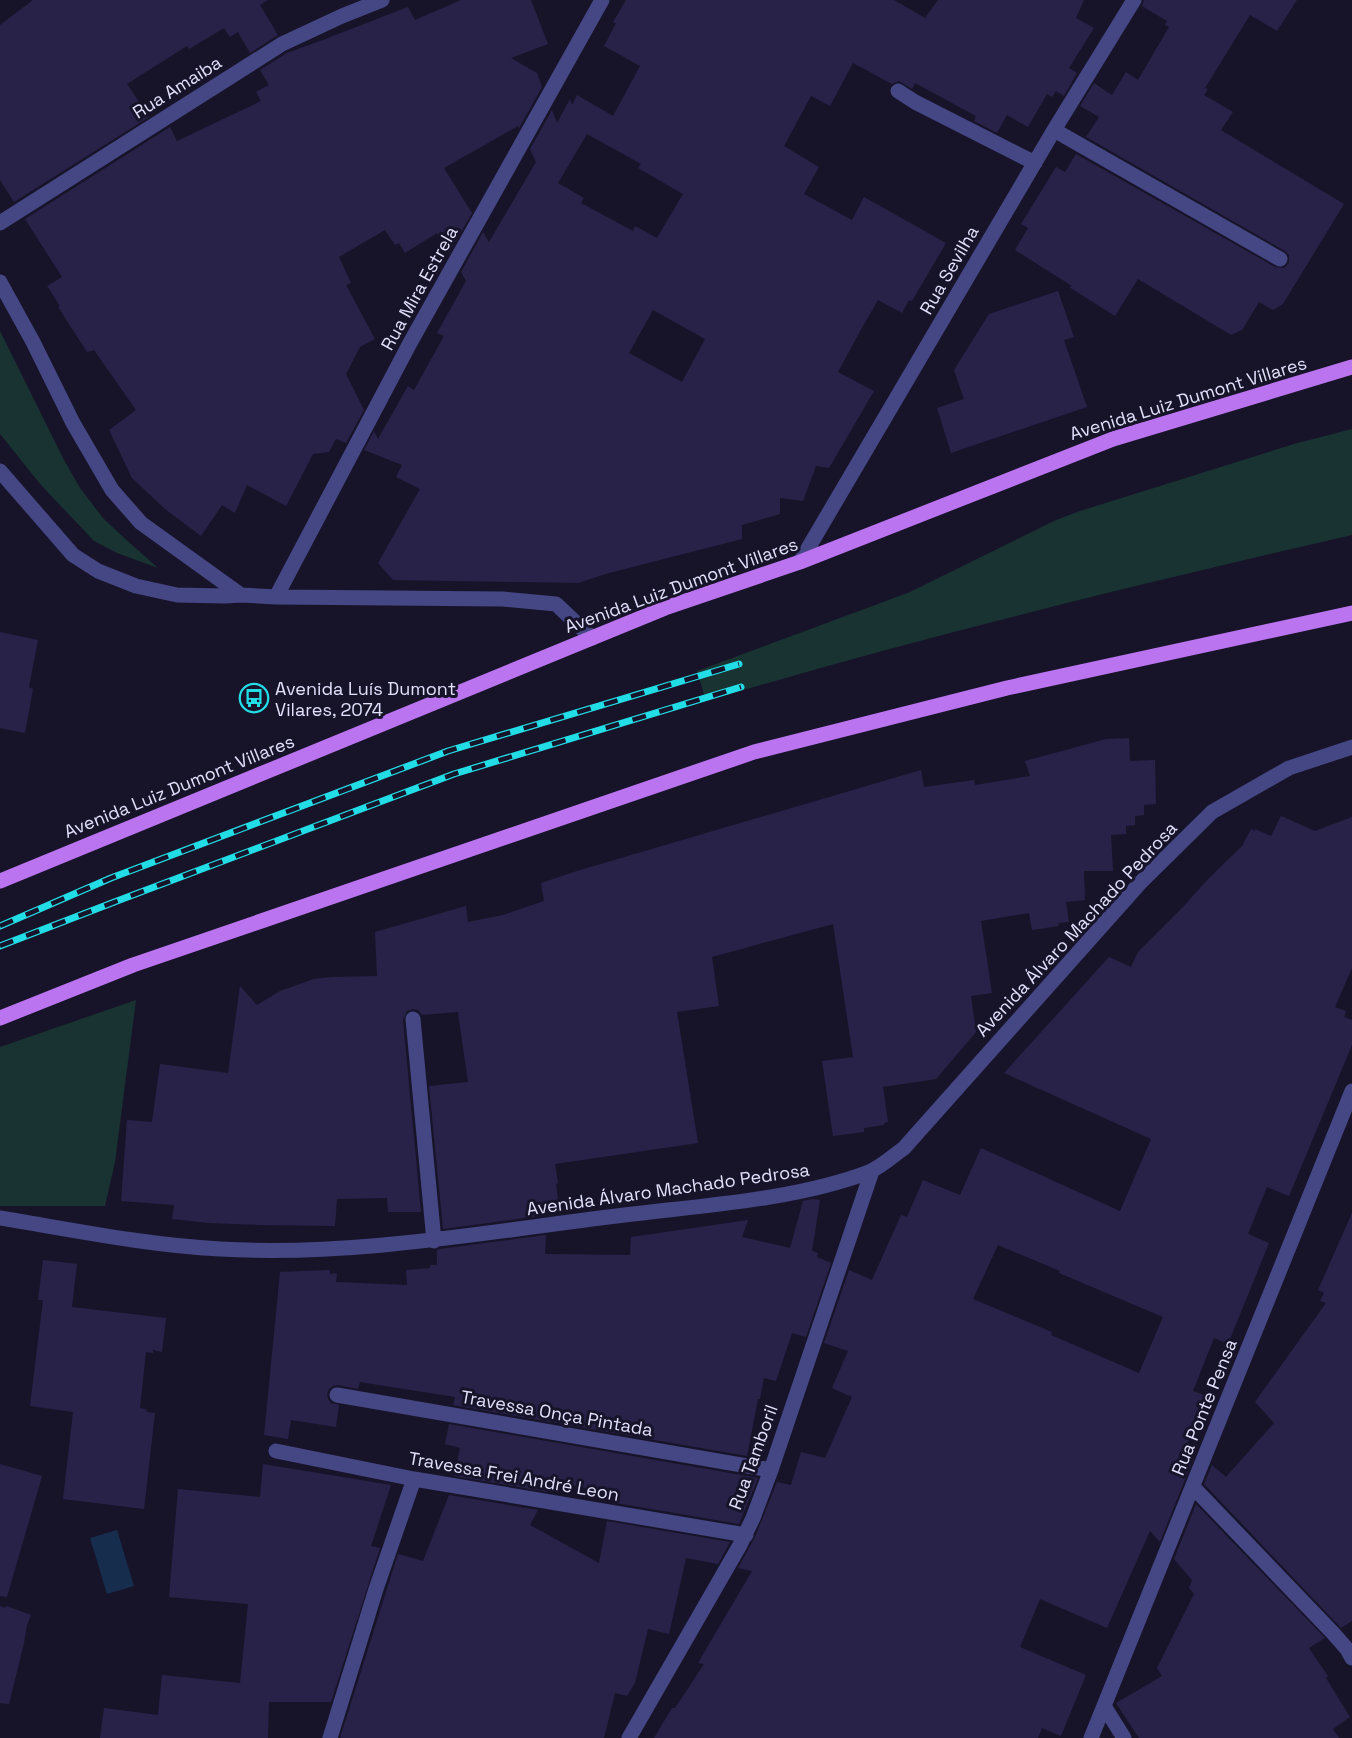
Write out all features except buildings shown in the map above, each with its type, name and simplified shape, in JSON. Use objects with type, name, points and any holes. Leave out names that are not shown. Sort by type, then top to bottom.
[{"type":"main road","name":"Avenida Luiz Dumont Villares","points":[[0,881],[665,608],[800,562],[1113,439],[1352,368]]},
{"type":"main road","points":[[0,1018],[133,964],[754,752],[1007,688],[1352,613]]},
{"type":"street","name":"Rua Amaiba","points":[[0,223],[282,44],[342,15],[382,0]]},
{"type":"street","name":"Rua Mira Estrela","points":[[276,597],[410,343],[602,0]]},
{"type":"street","name":"Rua Sevilha","points":[[800,562],[1054,130],[1134,0]]},
{"type":"street","points":[[898,92],[1035,163]]},
{"type":"street","points":[[1054,130],[1280,259]]},
{"type":"street","points":[[0,282],[73,423],[112,490],[141,523],[242,595]]},
{"type":"street","points":[[0,471],[73,555],[99,571],[136,586],[177,595],[503,599],[556,604],[592,638]]},
{"type":"street","name":"Avenida Álvaro Machado Pedrosa","points":[[0,1218],[146,1242],[219,1250],[288,1251],[434,1241],[756,1199],[823,1186],[872,1171],[904,1148],[1140,883],[1212,812],[1289,768],[1352,747]]},
{"type":"street","points":[[413,1018],[434,1241]]},
{"type":"street","name":"Rua Ponte Pensa","points":[[1091,1738],[1352,1091]]},
{"type":"street","name":"Rua Tamboril","points":[[629,1738],[746,1534],[771,1470],[872,1171]]},
{"type":"street","name":"Travessa Onça Pintada","points":[[337,1395],[771,1470]]},
{"type":"street","name":"Travessa Frei André Leon","points":[[276,1451],[414,1479],[746,1534]]},
{"type":"street","points":[[330,1738],[376,1589],[414,1479]]},
{"type":"street","points":[[1193,1487],[1332,1632],[1352,1658]]},
{"type":"street","points":[[1104,1706],[1124,1738]]},
{"type":"green space","points":[[0,331],[80,488],[103,518],[158,568],[117,553],[94,541],[41,485],[0,434]]},
{"type":"green space","points":[[1352,429],[1352,535],[1028,613],[706,701],[697,671],[910,592],[1056,520],[1080,511],[1294,444]]},
{"type":"green space","points":[[136,1000],[115,1162],[105,1206],[0,1206],[0,1047]]},
{"type":"water","points":[[117,1530],[134,1586],[107,1594],[90,1538]]},
{"type":"railway","points":[[0,926],[111,878],[448,751],[739,664]]},
{"type":"railway","points":[[0,946],[454,774],[741,687]]},
{"type":"place","name":"Avenida Luís Dumont Vilares, 2074","points":[[254,698]]}]
